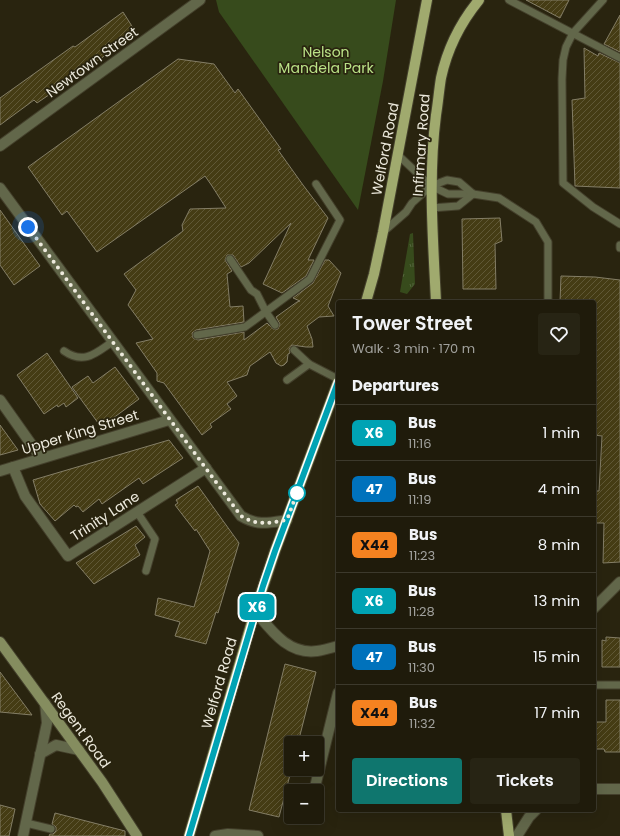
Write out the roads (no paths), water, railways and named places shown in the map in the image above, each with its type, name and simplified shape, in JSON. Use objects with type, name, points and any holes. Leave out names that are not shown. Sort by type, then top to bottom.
[{"type":"main road","name":"Welford Road","points":[[367,300],[383,232],[427,0]]},
{"type":"main road","name":"Infirmary Road","points":[[436,300],[431,186],[433,135],[441,78],[450,50],[460,28],[479,0]]},
{"type":"main road","name":"Welford Road","points":[[189,836],[255,611],[336,386]]},
{"type":"main road","points":[[506,812],[509,836]]},
{"type":"street","name":"Newtown Street","points":[[0,146],[200,0]]},
{"type":"street","points":[[0,188],[241,516],[250,522],[260,524],[287,520]]},
{"type":"street","points":[[0,400],[41,458]]},
{"type":"street","name":"Upper King Street","points":[[0,471],[169,420]]},
{"type":"street","name":"Trinity Lane","points":[[13,467],[25,496],[68,556],[206,468]]},
{"type":"street","points":[[596,606],[620,582]]},
{"type":"street","points":[[255,611],[274,635],[286,644],[295,648],[305,651],[316,651],[336,646]]},
{"type":"street","name":"Regent Road","points":[[0,642],[102,782],[137,836]]},
{"type":"street","points":[[316,784],[336,701]]},
{"type":"street","points":[[23,836],[47,723],[45,704]]},
{"type":"street","points":[[40,754],[56,745],[79,750]]},
{"type":"street","points":[[596,789],[620,789]]},
{"type":"street","points":[[517,836],[534,812]]},
{"type":"street","points":[[215,836],[228,834],[258,836]]},
{"type":"lane","points":[[509,0],[620,58]]},
{"type":"lane","points":[[603,0],[573,33],[566,47],[563,60],[563,183],[593,207],[620,224]]},
{"type":"lane","points":[[398,155],[431,186],[448,194],[473,194],[499,198],[536,222],[548,242],[548,300]]},
{"type":"lane","points":[[383,232],[406,212],[412,203],[431,186],[447,180],[459,182],[473,194]]},
{"type":"lane","points":[[196,335],[245,327],[310,279],[340,220],[316,184]]},
{"type":"lane","points":[[431,208],[458,206],[473,194]]},
{"type":"lane","points":[[230,259],[251,290],[258,294],[266,312],[275,325]]},
{"type":"lane","points":[[64,351],[79,358],[91,356],[112,342]]},
{"type":"lane","points":[[294,350],[309,364],[336,380]]},
{"type":"lane","points":[[287,380],[309,364]]},
{"type":"lane","points":[[136,512],[155,539],[146,571]]},
{"type":"lane","points":[[596,685],[620,684]]},
{"type":"lane","points":[[26,823],[51,829]]},
{"type":"park label","name":"Nelson Mandela Park","points":[[326,60]]}]
